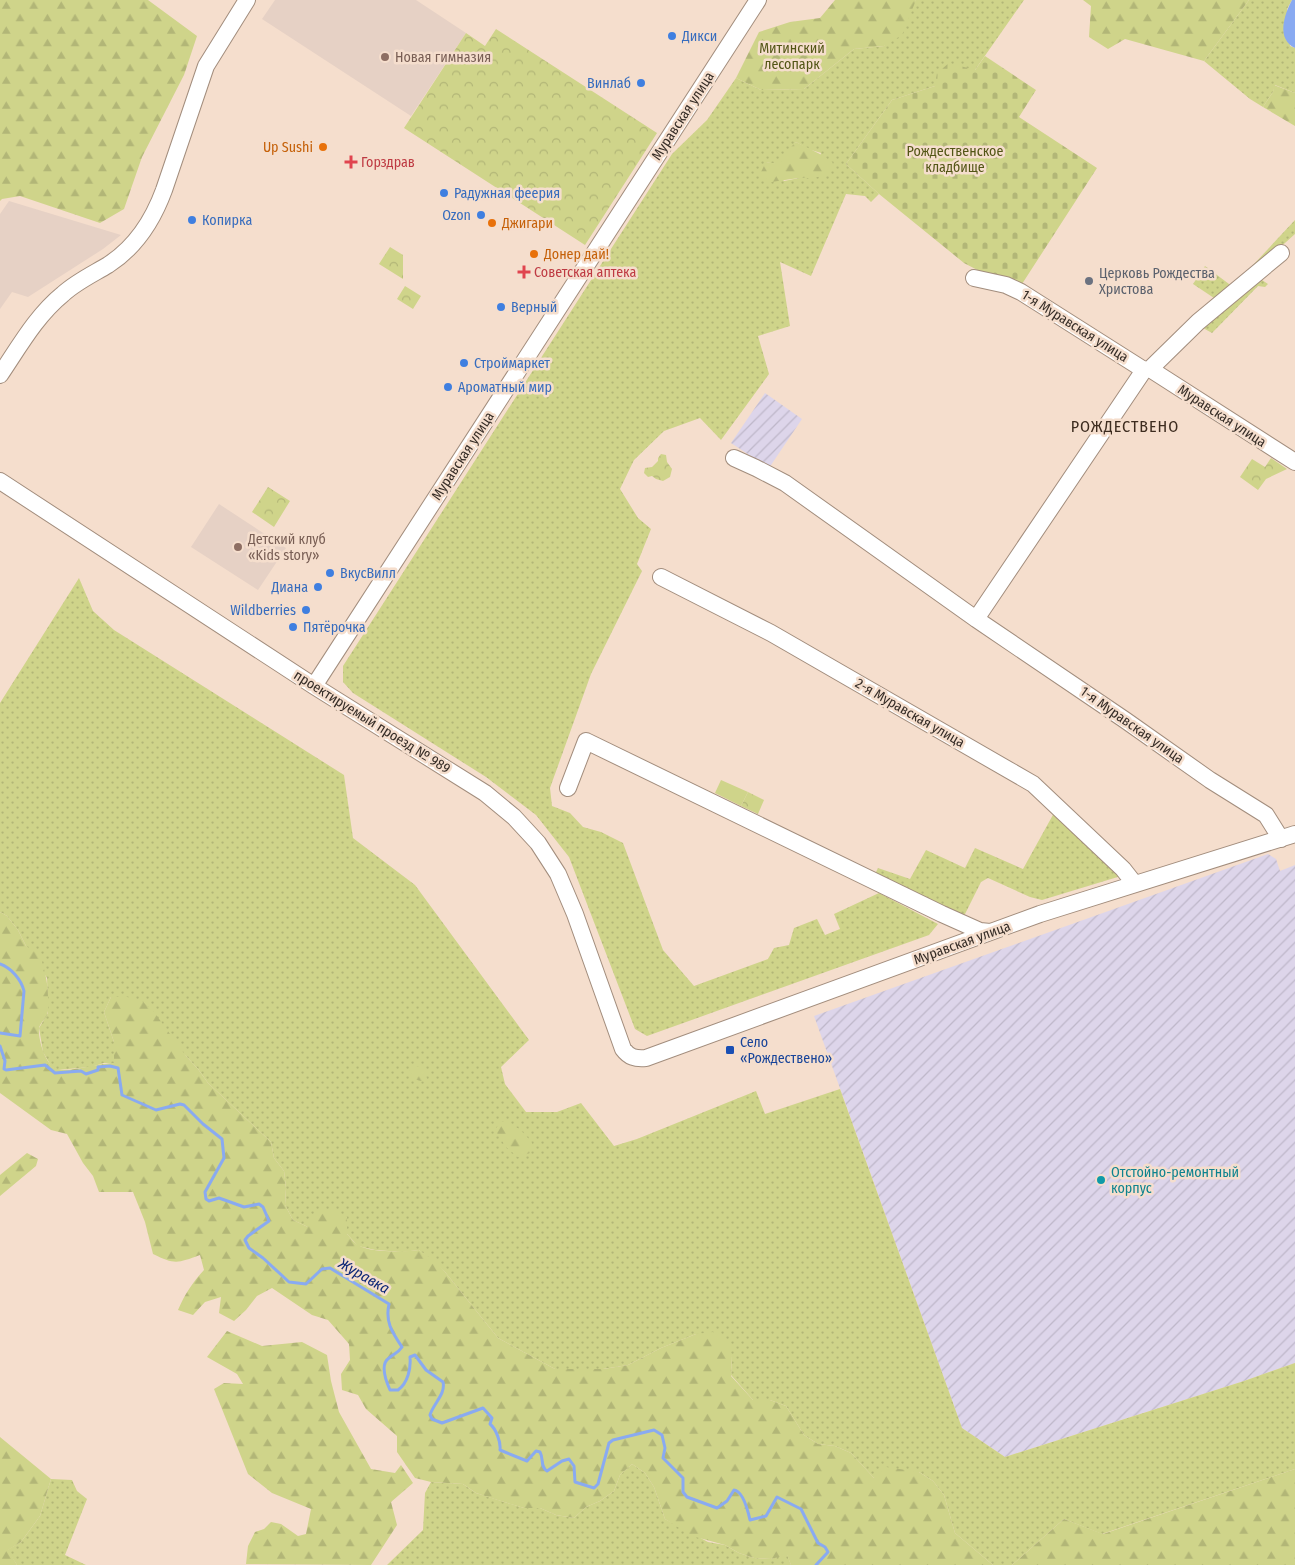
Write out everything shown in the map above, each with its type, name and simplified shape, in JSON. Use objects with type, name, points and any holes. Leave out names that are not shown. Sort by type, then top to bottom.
[{"type":"street","points":[[0,375],[33,325],[50,306],[64,293],[110,264],[146,228],[164,190],[206,66],[246,0]]},
{"type":"street","name":"Муравская улица","points":[[314,686],[758,0]]},
{"type":"street","points":[[976,619],[1147,369],[1198,322],[1281,253]]},
{"type":"street","name":"1-я Муравская улица","points":[[974,278],[1006,285],[1021,292],[1147,369]]},
{"type":"street","name":"Муравская улица","points":[[1147,369],[1295,462]]},
{"type":"street","name":"1-я Муравская улица","points":[[734,458],[785,483],[976,619],[1126,720],[1210,780],[1266,815],[1288,836]]},
{"type":"street","name":"проектируемый проезд № 989","points":[[0,481],[314,686],[485,793],[514,817],[538,843],[558,874],[575,914],[623,1048],[632,1058]]},
{"type":"street","name":"2-я Муравская улица","points":[[661,576],[771,633],[1033,784],[1123,869],[1134,883]]},
{"type":"street","points":[[568,788],[586,742],[970,928],[980,932],[992,932]]},
{"type":"street","name":"Муравская улица","points":[[632,1058],[646,1058],[1040,914],[1288,836]]},
{"type":"shaded area","name":"Новая гимназия","points":[[275,0],[416,0],[466,33],[411,116],[262,19]]},
{"type":"shaded area","points":[[9,201],[121,235],[103,249],[28,297],[12,292],[0,309],[0,214]]},
{"type":"shaded area","points":[[765,393],[802,419],[769,468],[731,443]]},
{"type":"shaded area","name":"Детский клуб «Kids story»","points":[[219,504],[286,548],[258,590],[191,547]]},
{"type":"shaded area","name":"Отстойно-ремонтный корпус","points":[[1268,854],[1276,859],[1280,871],[1295,865],[1295,1363],[1005,1457],[962,1428],[814,1016]]},
{"type":"green space","points":[[0,0],[148,0],[197,36],[184,75],[142,157],[124,209],[100,223],[20,196],[0,201]]},
{"type":"green space","name":"Митинский лесопарк","points":[[835,0],[916,0],[902,35],[884,46],[854,49],[804,89],[761,90],[736,78],[759,32],[790,22],[820,18]]},
{"type":"green space","points":[[916,0],[1024,0],[975,70],[892,100],[846,164],[879,194],[871,202],[865,196],[846,194],[811,276],[780,262],[790,326],[758,336],[769,374],[721,440],[700,418],[664,431],[634,460],[620,489],[638,518],[651,529],[637,564],[642,571],[591,674],[550,788],[552,806],[570,813],[583,827],[601,832],[623,843],[663,950],[694,986],[768,959],[774,948],[789,945],[794,928],[817,919],[825,935],[840,929],[834,914],[879,893],[938,924],[929,935],[647,1036],[635,1029],[569,857],[536,815],[486,777],[353,693],[343,682],[343,666],[672,154],[707,120],[736,78],[761,90],[804,89],[854,49],[884,46]],"holes":[[[796,142],[808,149],[821,153],[813,178],[784,181],[766,162],[780,165]]]},
{"type":"green space","points":[[1083,0],[1249,0],[1204,61],[1125,39],[1108,49],[1089,37],[1091,6]]},
{"type":"green space","points":[[1249,0],[1292,0],[1287,9],[1290,46],[1295,48],[1295,93],[1275,85],[1273,92],[1263,107],[1250,99],[1204,61]]},
{"type":"green space","points":[[496,29],[657,133],[585,245],[404,128],[466,33],[485,46]]},
{"type":"green space","name":"Рождественское кладбище","points":[[985,56],[1036,90],[1019,117],[1097,168],[1022,284],[983,273],[964,263],[879,194],[846,164],[892,100],[935,86],[937,73],[949,63],[975,70]]},
{"type":"green space","points":[[1274,85],[1295,93],[1295,126],[1263,107],[1273,92]]},
{"type":"green space","points":[[796,142],[833,163],[826,175],[771,182],[760,174],[766,162],[780,164],[786,152]]},
{"type":"green space","points":[[1295,220],[1295,234],[1246,278],[1241,278]]},
{"type":"green space","points":[[390,247],[403,255],[403,279],[379,264]]},
{"type":"green space","points":[[1205,266],[1229,284],[1231,291],[1217,300],[1193,284]]},
{"type":"green space","points":[[1259,278],[1268,284],[1265,287],[1258,286],[1212,333],[1203,328]]},
{"type":"green space","points":[[405,286],[421,296],[413,309],[397,299]]},
{"type":"green space","points":[[661,454],[666,455],[667,462],[672,469],[670,477],[663,481],[652,476],[648,477],[644,473],[645,468],[652,467],[658,461]]},
{"type":"green space","points":[[1271,458],[1287,469],[1266,479],[1258,490],[1240,477],[1252,459],[1265,467]]},
{"type":"green space","points":[[268,487],[290,501],[274,527],[252,512]]},
{"type":"green space","points":[[79,578],[93,611],[114,630],[344,775],[353,838],[415,885],[529,1040],[501,1067],[505,1084],[526,1112],[557,1112],[581,1103],[614,1146],[637,1139],[756,1091],[765,1114],[840,1089],[962,1428],[1005,1457],[1295,1363],[1295,1469],[1102,1534],[1064,1519],[1012,1565],[993,1565],[955,1533],[944,1495],[933,1481],[919,1472],[874,1478],[851,1453],[835,1446],[818,1444],[804,1435],[786,1406],[770,1400],[753,1400],[731,1375],[732,1356],[696,1334],[661,1348],[628,1365],[603,1369],[555,1369],[498,1338],[445,1272],[419,1250],[402,1252],[375,1250],[358,1246],[347,1234],[308,1227],[293,1220],[285,1205],[284,1171],[274,1158],[271,1142],[208,1083],[186,1056],[111,997],[104,1012],[114,1042],[114,1063],[57,1070],[51,1066],[43,1052],[39,1028],[48,1013],[47,978],[18,930],[7,916],[0,912],[0,703]]},
{"type":"green space","points":[[721,780],[748,792],[741,806],[715,793]]},
{"type":"green space","points":[[748,792],[764,800],[758,814],[741,806]]},
{"type":"green space","points":[[1054,813],[1121,876],[1042,900],[1030,897],[988,878],[981,882],[963,918],[874,876],[878,868],[910,879],[926,850],[965,868],[975,848],[1023,869]]},
{"type":"green space","points":[[0,912],[7,916],[18,930],[26,946],[40,955],[47,980],[48,1011],[39,1028],[39,1033],[43,1051],[53,1067],[69,1070],[114,1063],[114,1042],[104,1012],[111,997],[127,997],[141,1000],[154,1012],[208,1083],[271,1142],[274,1158],[284,1171],[285,1205],[293,1220],[308,1227],[316,1212],[332,1209],[347,1217],[347,1234],[364,1248],[379,1251],[419,1250],[445,1272],[498,1338],[555,1369],[603,1369],[628,1365],[661,1348],[696,1334],[713,1332],[727,1340],[732,1356],[731,1376],[753,1400],[770,1400],[786,1406],[804,1435],[818,1444],[835,1446],[851,1453],[874,1478],[886,1467],[919,1472],[933,1481],[944,1495],[955,1533],[993,1565],[791,1565],[787,1555],[771,1559],[754,1558],[739,1553],[725,1545],[692,1536],[665,1519],[654,1487],[645,1473],[632,1464],[620,1475],[614,1491],[600,1501],[586,1507],[574,1518],[556,1515],[540,1508],[524,1508],[491,1498],[476,1493],[463,1484],[431,1482],[415,1478],[397,1452],[397,1436],[366,1409],[358,1395],[342,1390],[341,1374],[350,1360],[349,1344],[328,1320],[312,1315],[272,1288],[257,1296],[234,1321],[219,1313],[221,1297],[205,1302],[193,1315],[178,1310],[189,1289],[204,1270],[200,1255],[177,1262],[153,1254],[145,1222],[133,1192],[99,1192],[93,1176],[83,1163],[67,1134],[51,1130],[0,1093]]},
{"type":"green space","points":[[414,1066],[422,1067],[428,1081],[418,1080],[412,1075],[409,1069]]},
{"type":"green space","points":[[501,1121],[515,1126],[525,1135],[532,1143],[530,1153],[518,1157],[506,1147],[495,1130]]},
{"type":"green space","points":[[27,1153],[38,1159],[36,1166],[0,1196],[0,1175]]},
{"type":"green space","points":[[227,1331],[262,1346],[302,1342],[327,1355],[339,1412],[371,1469],[395,1473],[401,1465],[413,1483],[391,1502],[397,1525],[371,1565],[246,1564],[248,1546],[255,1532],[264,1529],[271,1522],[281,1524],[298,1536],[306,1534],[311,1509],[272,1493],[248,1474],[214,1389],[224,1383],[243,1384],[237,1374],[207,1357]]},
{"type":"green space","points":[[0,1437],[51,1479],[40,1516],[21,1542],[8,1550],[17,1565],[0,1565]]},
{"type":"green space","points":[[632,1464],[645,1473],[654,1487],[665,1519],[708,1542],[725,1545],[739,1553],[754,1558],[771,1559],[787,1554],[791,1565],[387,1565],[423,1530],[425,1493],[431,1482],[463,1484],[476,1493],[524,1508],[540,1508],[556,1515],[574,1518],[586,1507],[600,1501],[614,1491],[620,1475]]},
{"type":"green space","points":[[1295,1469],[1295,1565],[1012,1565],[1064,1519],[1103,1534]]},
{"type":"green space","points":[[51,1479],[72,1480],[77,1491],[87,1499],[65,1555],[86,1565],[17,1565],[7,1550],[21,1542],[40,1516]]},
{"type":"water","points":[[1292,0],[1295,0],[1295,48],[1285,39],[1283,26]]},
{"type":"waterway","name":"Журавка","points":[[0,964],[15,974],[21,982],[24,991],[20,1036],[0,1033]]},
{"type":"waterway","name":"Журавка","points":[[0,1046],[5,1061],[4,1069],[6,1070],[45,1065],[55,1073],[81,1071],[86,1074],[98,1070],[98,1067],[110,1066],[118,1068],[122,1095],[156,1110],[180,1104],[184,1105],[222,1139],[224,1158],[205,1192],[206,1199],[209,1201],[219,1198],[244,1207],[259,1204],[263,1207],[269,1221],[245,1240],[249,1248],[289,1282],[306,1284],[322,1269],[330,1268],[389,1304],[388,1316],[392,1332],[402,1347],[386,1361],[384,1368],[388,1386],[390,1390],[398,1390],[401,1387],[408,1375],[410,1357],[415,1355],[426,1370],[443,1382],[443,1391],[430,1415],[432,1419],[442,1423],[483,1408],[492,1418],[490,1424],[498,1436],[500,1450],[527,1461],[536,1451],[540,1452],[547,1471],[562,1461],[569,1459],[574,1466],[575,1482],[594,1488],[598,1484],[609,1443],[613,1440],[654,1430],[662,1435],[665,1448],[663,1458],[683,1478],[683,1492],[687,1497],[717,1508],[727,1501],[734,1490],[737,1491],[742,1498],[750,1520],[766,1516],[777,1497],[801,1509],[818,1543],[825,1547],[828,1552],[816,1565]]},
{"type":"place","name":"Дикси","points":[[672,36]]},
{"type":"place","name":"Новая гимназия","points":[[385,57]]},
{"type":"place","name":"Винлаб","points":[[641,83]]},
{"type":"place","name":"Up Sushi","points":[[323,147]]},
{"type":"place","name":"Горздрав","points":[[351,162]]},
{"type":"place","name":"Радужная феерия","points":[[444,193]]},
{"type":"place","name":"Ozon","points":[[481,215]]},
{"type":"place","name":"Копирка","points":[[192,220]]},
{"type":"place","name":"Джигари","points":[[492,223]]},
{"type":"place","name":"Донер дай!","points":[[534,254]]},
{"type":"place","name":"Советская аптека","points":[[524,272]]},
{"type":"place","name":"Церковь Рождества Христова","points":[[1089,281]]},
{"type":"place","name":"Верный","points":[[501,307]]},
{"type":"place","name":"Строймаркет","points":[[464,363]]},
{"type":"place","name":"Ароматный мир","points":[[448,387]]},
{"type":"place","name":"Детский клуб «Kids story»","points":[[238,547]]},
{"type":"place","name":"ВкусВилл","points":[[330,573]]},
{"type":"place","name":"Диана","points":[[318,587]]},
{"type":"place","name":"Wildberries","points":[[306,610]]},
{"type":"place","name":"Пятёрочка","points":[[293,627]]},
{"type":"place","name":"Село «Рождествено»","points":[[730,1050]]},
{"type":"place","name":"Отстойно-ремонтный корпус","points":[[1101,1180]]},
{"type":"district","name":"РОЖДЕСТВЕНО","points":[[1125,426]]}]
